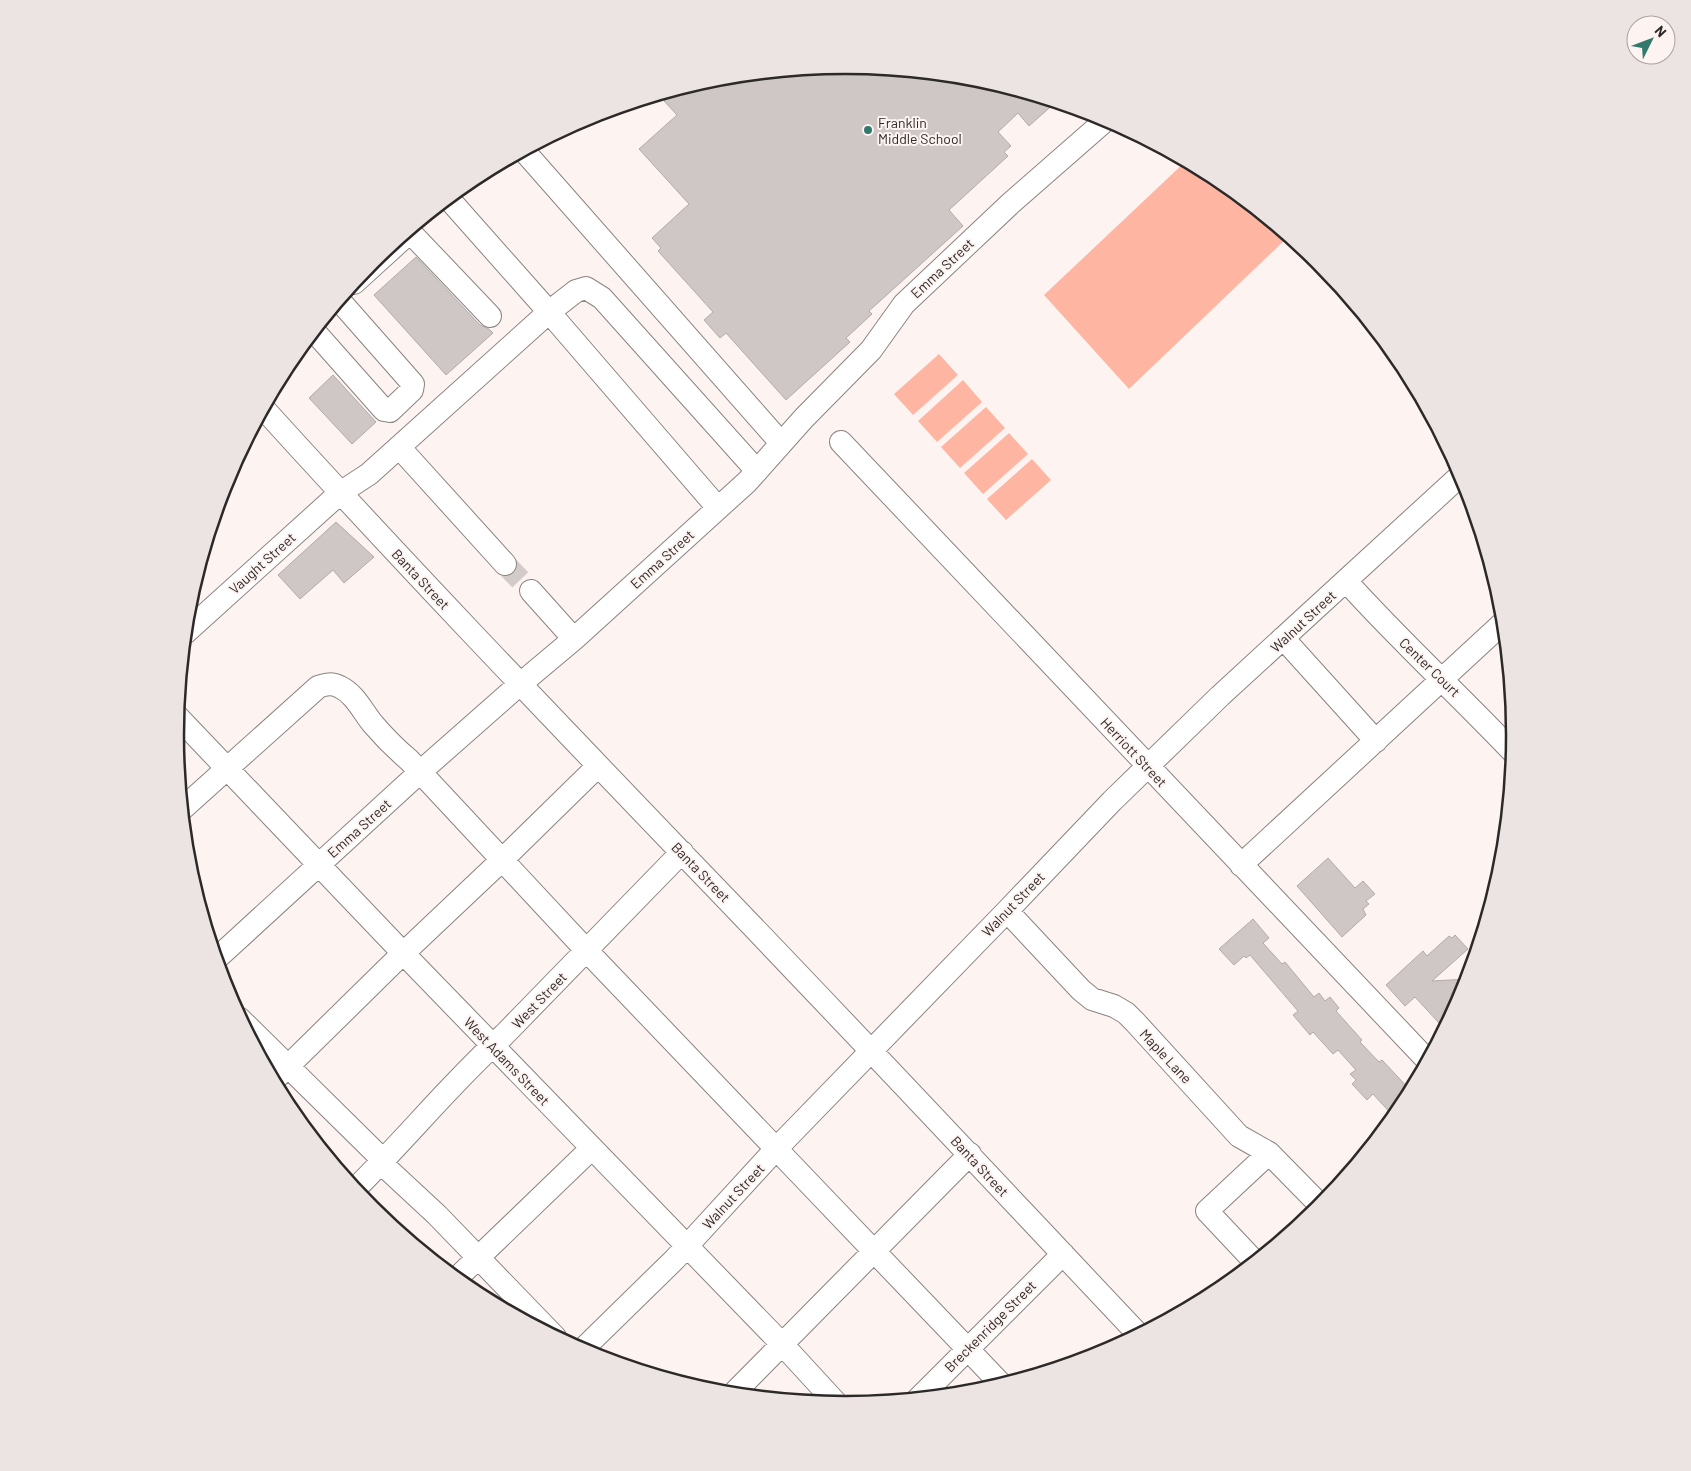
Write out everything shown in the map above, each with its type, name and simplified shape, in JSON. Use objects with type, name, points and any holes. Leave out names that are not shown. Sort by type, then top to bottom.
[{"type":"street","name":"Emma Street","points":[[221,954],[419,773],[574,639],[718,508],[757,471],[804,418],[871,350],[904,304],[1011,203],[1101,125]]},
{"type":"street","points":[[528,155],[781,443]]},
{"type":"street","points":[[453,203],[718,508]]},
{"type":"street","points":[[413,235],[490,316]]},
{"type":"street","name":"Vaught Street","points":[[193,626],[340,493],[369,474],[549,312],[576,291],[586,288],[602,298],[757,471]]},
{"type":"street","points":[[318,336],[384,410],[390,411],[412,390],[413,384],[343,305]]},
{"type":"street","name":"Banta Street","points":[[268,413],[340,493],[520,684],[970,1154],[1135,1330]]},
{"type":"street","name":"Herriott Street","points":[[841,442],[1424,1057]]},
{"type":"street","points":[[399,447],[505,564]]},
{"type":"street","name":"Walnut Street","points":[[587,1345],[686,1246],[776,1149],[1112,801],[1283,638],[1456,480]]},
{"type":"street","name":"Center Court","points":[[1346,581],[1440,680],[1463,700],[1507,745]]},
{"type":"street","points":[[531,591],[574,639]]},
{"type":"street","points":[[1241,865],[1499,628]]},
{"type":"street","points":[[1283,638],[1376,741]]},
{"type":"street","points":[[187,804],[318,687],[332,684],[350,694],[372,723],[409,760],[419,773],[997,1380]]},
{"type":"street","name":"West Adams Street","points":[[184,724],[492,1046],[782,1344],[830,1397]]},
{"type":"street","points":[[281,1074],[403,953],[598,766]]},
{"type":"street","name":"West Street","points":[[359,1184],[682,852]]},
{"type":"street","name":"Maple Lane","points":[[1007,911],[1081,990],[1092,999],[1114,1006],[1126,1014],[1239,1136],[1270,1153],[1316,1200]]},
{"type":"street","points":[[265,1052],[281,1074],[404,1183],[541,1323]]},
{"type":"street","points":[[461,1274],[592,1148]]},
{"type":"street","points":[[1252,1258],[1207,1211],[1270,1153]]},
{"type":"street","points":[[738,1389],[970,1154]]},
{"type":"street","name":"Breckenridge Street","points":[[924,1393],[1062,1254]]},
{"type":"shaded area","points":[[1181,165],[1248,210],[1284,240],[1129,389],[1044,295]]},
{"type":"shaded area","points":[[939,354],[958,375],[913,415],[894,394]]},
{"type":"shaded area","points":[[963,380],[982,402],[937,442],[918,421]]},
{"type":"shaded area","points":[[986,407],[1005,428],[960,468],[941,447]]},
{"type":"shaded area","points":[[1009,433],[1028,454],[983,494],[964,473]]},
{"type":"shaded area","points":[[1032,459],[1051,480],[1006,520],[987,499]]},
{"type":"building","points":[[846,74],[932,79],[975,86],[1051,107],[1029,126],[1018,113],[998,132],[1011,146],[1004,152],[1008,156],[949,210],[963,226],[869,311],[872,314],[846,338],[850,342],[786,400],[726,333],[720,338],[704,320],[713,312],[658,251],[661,248],[652,238],[689,204],[639,149],[677,115],[664,101],[674,96],[716,86],[759,79],[802,75]]},
{"type":"building","points":[[416,257],[480,325],[493,333],[446,375],[374,295]]},
{"type":"building","points":[[333,375],[376,422],[352,444],[309,398]]},
{"type":"building","points":[[336,522],[374,557],[344,583],[333,570],[300,599],[278,575]]},
{"type":"building","points":[[1328,858],[1355,888],[1363,881],[1375,894],[1366,901],[1369,904],[1363,909],[1366,915],[1342,937],[1297,886]]},
{"type":"building","points":[[1253,919],[1269,938],[1263,943],[1282,964],[1285,962],[1314,997],[1319,993],[1325,1001],[1330,997],[1339,1008],[1336,1011],[1362,1040],[1360,1042],[1379,1062],[1382,1060],[1406,1086],[1390,1112],[1373,1094],[1367,1100],[1352,1084],[1356,1080],[1350,1074],[1356,1070],[1338,1050],[1333,1054],[1313,1032],[1310,1035],[1293,1015],[1298,1011],[1250,955],[1246,958],[1244,956],[1234,965],[1219,949]]},
{"type":"building","points":[[1455,935],[1468,949],[1432,981],[1460,979],[1442,1022],[1439,1023],[1415,997],[1405,1006],[1386,985],[1423,951],[1427,956],[1449,936],[1452,938]]},
{"type":"tunnel","points":[[505,564],[531,591]]},
{"type":"place","name":"Franklin Middle School","points":[[868,130]]}]
